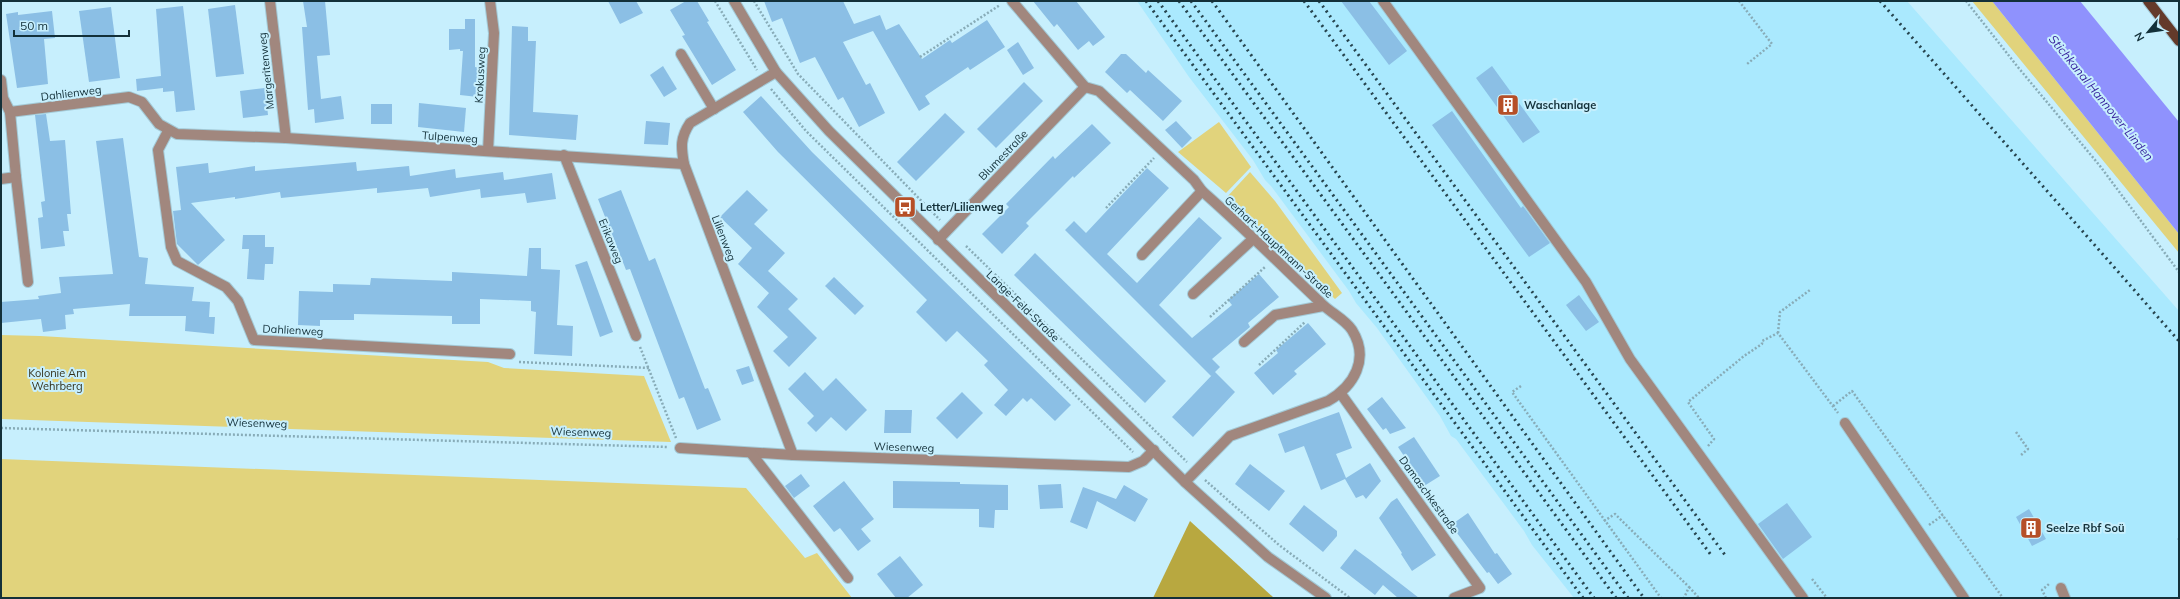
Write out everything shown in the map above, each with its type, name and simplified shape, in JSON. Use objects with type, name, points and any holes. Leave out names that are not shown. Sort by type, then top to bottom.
[{"type":"main road","points":[[2148,1],[2179,40]]},
{"type":"street","name":"Margeritenweg","points":[[270,1],[286,138]]},
{"type":"street","name":"Krokusweg","points":[[488,151],[494,33],[490,1]]},
{"type":"street","name":"Lange-Feld-Straße","points":[[734,1],[776,72],[829,131],[1185,482],[1268,557],[1326,598]]},
{"type":"street","name":"Gerhart-Hauptmann-Straße","points":[[1012,1],[1085,88],[1099,91],[1194,180],[1202,191],[1323,306],[1352,330],[1358,344],[1360,361],[1354,379],[1341,394],[1328,401],[1230,436],[1195,470],[1185,482]]},
{"type":"street","points":[[1383,1],[1586,282],[1630,359],[1803,598]]},
{"type":"street","points":[[681,54],[714,109]]},
{"type":"street","name":"Lilienweg","points":[[776,72],[690,123],[683,133],[682,148],[684,164],[793,455]]},
{"type":"street","points":[[1,80],[3,98],[10,112],[28,282]]},
{"type":"street","name":"Blumestraße","points":[[938,240],[1085,88]]},
{"type":"street","name":"Dahlienweg","points":[[10,112],[129,97],[142,102],[159,124],[168,131],[158,150],[171,247],[177,261],[226,287],[238,301],[254,340],[510,354]]},
{"type":"street","name":"Tulpenweg","points":[[168,131],[177,134],[286,138],[684,164]]},
{"type":"street","name":"Erikaweg","points":[[564,155],[636,336]]},
{"type":"street","points":[[1,179],[16,177]]},
{"type":"street","points":[[1142,255],[1202,191]]},
{"type":"street","points":[[1193,294],[1253,238]]},
{"type":"street","points":[[1244,342],[1275,315],[1323,306]]},
{"type":"street","name":"Damaschkestraße","points":[[1341,394],[1480,588],[1454,598]]},
{"type":"street","points":[[1846,423],[1964,598]]},
{"type":"street","name":"Wiesenweg","points":[[680,448],[793,455],[1129,467],[1143,461],[1154,450]]},
{"type":"street","points":[[751,453],[848,578]]},
{"type":"street","points":[[2060,588],[2065,598]]},
{"type":"path","points":[[754,1],[798,74],[949,229],[1195,470]]},
{"type":"path","points":[[920,57],[1006,1]]},
{"type":"path","points":[[1739,1],[1772,44],[1747,64]]},
{"type":"path","points":[[1966,1],[2017,66],[2100,166],[2179,272]]},
{"type":"path","points":[[1106,208],[1161,150]]},
{"type":"path","points":[[1210,317],[1274,258]]},
{"type":"path","points":[[1810,290],[1780,312],[1778,333],[1846,423]]},
{"type":"path","points":[[1259,365],[1323,306]]},
{"type":"path","points":[[1701,457],[1714,439],[1688,402],[1709,384],[1762,344],[1762,341],[1778,333]]},
{"type":"path","points":[[636,336],[680,448]]},
{"type":"path","points":[[510,354],[520,364],[649,368]]},
{"type":"path","points":[[1521,386],[1512,392],[1660,598]]},
{"type":"path","points":[[1833,406],[1852,391],[2003,598]]},
{"type":"path","name":"Wiesenweg","points":[[1,428],[680,448]]},
{"type":"path","points":[[2016,432],[2028,450],[2020,456]]},
{"type":"path","points":[[1212,486],[1279,545],[1350,598]]},
{"type":"path","points":[[1604,521],[1615,514],[1699,598]]},
{"type":"path","points":[[1919,533],[1943,515]]},
{"type":"path","points":[[1812,579],[1827,598]]},
{"type":"path","points":[[1684,598],[1689,587]]},
{"type":"shaded area","points":[[1137,1],[1907,1],[2179,311],[2179,598],[1574,598],[1532,545],[1524,531],[1456,439],[1451,436],[1440,416],[1377,328],[1356,303],[1349,291],[1265,180],[1253,160],[1189,77]]},
{"type":"shaded area","points":[[1190,521],[1274,598],[1153,598]]},
{"type":"green space","points":[[1972,1],[1992,1],[2179,234],[2179,253]]},
{"type":"green space","points":[[1219,122],[1251,167],[1226,193],[1178,152]]},
{"type":"green space","points":[[1250,172],[1275,201],[1342,293],[1335,299],[1226,198]]},
{"type":"green space","name":"Kolonie Am Wehrberg","points":[[1,335],[488,362],[504,368],[644,376],[671,442],[1,419]]},
{"type":"green space","points":[[1,459],[746,488],[805,558],[817,553],[852,598],[1,598]]},
{"type":"water","name":"Stichkanal Hannover-Linden","points":[[1992,1],[2080,1],[2179,122],[2179,234]]},
{"type":"building","points":[[303,1],[325,1],[330,55],[317,56],[321,99],[341,96],[344,119],[315,123],[314,109],[308,110],[302,27],[307,27]]},
{"type":"building","points":[[608,1],[636,1],[643,13],[620,24]]},
{"type":"building","points":[[686,1],[697,1],[709,21],[707,22],[736,70],[712,85],[682,36],[685,35],[670,10]]},
{"type":"building","points":[[764,1],[843,1],[854,24],[880,15],[886,30],[899,24],[922,59],[950,40],[952,43],[987,20],[1005,47],[970,70],[968,67],[925,96],[930,104],[919,111],[873,31],[843,42],[866,85],[870,83],[885,113],[859,127],[843,97],[838,100],[815,57],[800,63],[782,18],[772,22]]},
{"type":"building","points":[[1033,1],[1076,1],[1105,37],[1093,46],[1089,41],[1078,50],[1057,24],[1054,27]]},
{"type":"building","points":[[1341,1],[1369,1],[1407,51],[1389,65]]},
{"type":"building","points":[[235,5],[244,74],[216,77],[208,9]]},
{"type":"building","points":[[183,6],[195,110],[176,112],[174,91],[163,92],[163,88],[137,91],[136,79],[161,76],[156,9]]},
{"type":"building","points":[[111,7],[120,78],[89,82],[79,11]]},
{"type":"building","points":[[52,11],[55,38],[44,39],[48,84],[17,88],[6,14],[18,12],[18,15]]},
{"type":"building","points":[[465,19],[475,19],[475,67],[480,68],[478,97],[460,95],[463,51],[460,51],[460,49],[449,50],[449,29],[465,29]]},
{"type":"building","points":[[512,26],[528,27],[528,41],[536,41],[533,112],[578,115],[576,140],[509,135]]},
{"type":"building","points":[[1018,42],[1034,68],[1023,75],[1007,50]]},
{"type":"building","points":[[1121,54],[1126,54],[1146,73],[1148,70],[1182,101],[1163,121],[1130,90],[1127,93],[1105,72]]},
{"type":"building","points":[[663,66],[677,89],[664,97],[650,75]]},
{"type":"building","name":"Waschanlage","points":[[1492,66],[1540,132],[1523,143],[1476,78]]},
{"type":"building","points":[[1024,82],[1043,101],[996,148],[977,129]]},
{"type":"building","points":[[265,88],[268,115],[243,118],[240,91]]},
{"type":"building","points":[[761,96],[812,152],[1071,405],[1055,421],[1031,398],[1027,402],[1023,398],[1006,416],[994,405],[1008,390],[984,365],[988,361],[957,331],[946,342],[916,312],[927,300],[778,152],[743,112]]},
{"type":"building","points":[[419,103],[466,108],[464,132],[418,127]]},
{"type":"building","points":[[371,104],[392,104],[392,124],[371,124]]},
{"type":"building","points":[[1452,111],[1521,208],[1523,206],[1550,243],[1529,257],[1432,125]]},
{"type":"building","points":[[945,113],[965,132],[916,181],[897,162]]},
{"type":"building","points":[[46,114],[50,141],[65,140],[71,214],[67,214],[69,231],[63,231],[65,246],[41,249],[38,218],[43,217],[41,202],[45,201],[35,115]]},
{"type":"building","points":[[646,121],[670,123],[668,145],[644,144]]},
{"type":"building","points":[[1176,121],[1192,138],[1182,148],[1165,130]]},
{"type":"building","points":[[1092,124],[1111,143],[1074,178],[1073,176],[1026,223],[1029,226],[1002,254],[982,234],[1009,207],[1006,204],[1053,156],[1055,159]]},
{"type":"building","points":[[123,138],[139,257],[148,258],[145,284],[194,287],[192,301],[210,302],[209,317],[215,317],[214,334],[185,331],[186,316],[129,316],[130,304],[73,309],[74,314],[65,315],[66,329],[43,332],[41,319],[1,323],[1,302],[39,299],[38,296],[61,293],[59,277],[113,274],[96,141]]},
{"type":"building","points":[[356,162],[357,171],[409,166],[410,176],[455,169],[456,178],[503,172],[504,180],[552,173],[556,199],[527,203],[525,193],[481,198],[480,189],[430,197],[428,188],[377,193],[377,188],[281,198],[280,192],[235,199],[235,197],[191,203],[225,240],[198,265],[177,244],[173,211],[181,210],[176,167],[208,163],[209,173],[255,166],[255,171]]},
{"type":"building","points":[[1147,168],[1169,188],[1107,254],[1137,283],[1199,217],[1222,238],[1159,305],[1192,338],[1232,305],[1228,300],[1259,274],[1279,297],[1248,323],[1250,327],[1212,359],[1220,367],[1215,372],[1235,392],[1193,437],[1172,417],[1213,374],[1211,376],[1065,230],[1074,221],[1086,233]]},
{"type":"building","points":[[621,190],[649,261],[655,258],[705,389],[708,388],[721,420],[697,430],[684,397],[679,399],[630,269],[626,270],[598,199]]},
{"type":"building","points":[[747,190],[768,210],[754,224],[785,253],[768,271],[798,299],[788,309],[817,338],[789,367],[773,351],[788,337],[757,307],[769,293],[738,264],[752,248],[720,217]]},
{"type":"building","points":[[243,235],[265,235],[265,247],[274,247],[273,264],[265,264],[264,280],[247,279],[249,249],[242,249]]},
{"type":"building","points":[[529,248],[541,248],[541,269],[560,270],[557,325],[573,326],[572,356],[534,354],[536,312],[531,311],[531,301],[480,299],[480,324],[452,324],[452,316],[354,314],[354,320],[320,320],[320,326],[298,325],[299,291],[333,292],[333,284],[370,285],[371,278],[452,281],[452,272],[527,276]]},
{"type":"building","points":[[1035,253],[1166,381],[1145,403],[1014,275]]},
{"type":"building","points":[[587,261],[613,332],[600,337],[575,265]]},
{"type":"building","points":[[834,277],[864,306],[855,315],[825,286]]},
{"type":"building","points":[[1579,295],[1599,322],[1586,331],[1566,305]]},
{"type":"building","points":[[1308,323],[1326,344],[1294,371],[1297,374],[1273,395],[1254,373],[1278,353],[1276,350]]},
{"type":"building","points":[[749,366],[754,381],[742,385],[736,370]]},
{"type":"building","points":[[805,372],[823,391],[836,378],[867,410],[846,431],[831,417],[816,432],[807,423],[814,416],[788,389]]},
{"type":"building","points":[[962,392],[983,413],[957,439],[936,418]]},
{"type":"building","points":[[1382,397],[1406,428],[1390,434],[1386,428],[1383,430],[1367,409]]},
{"type":"building","points":[[885,410],[912,410],[911,433],[884,433]]},
{"type":"building","points":[[1339,412],[1352,448],[1336,454],[1346,478],[1370,463],[1381,481],[1366,499],[1363,495],[1356,498],[1345,479],[1321,490],[1304,446],[1285,453],[1278,434]]},
{"type":"building","points":[[1414,437],[1440,476],[1424,486],[1398,447]]},
{"type":"building","points":[[1250,464],[1285,491],[1269,511],[1235,484]]},
{"type":"building","points":[[801,474],[810,486],[794,498],[785,486]]},
{"type":"building","points":[[844,481],[874,519],[861,529],[871,541],[858,551],[840,528],[834,532],[813,506]]},
{"type":"building","points":[[893,481],[960,482],[960,484],[1008,485],[1008,510],[995,510],[994,528],[979,527],[979,509],[893,508]]},
{"type":"building","points":[[1061,484],[1063,508],[1040,509],[1038,485]]},
{"type":"building","points":[[1124,485],[1148,499],[1135,522],[1097,501],[1087,529],[1070,522],[1083,487],[1116,499]]},
{"type":"building","points":[[1397,498],[1436,555],[1412,571],[1379,518],[1391,502]]},
{"type":"building","points":[[1787,503],[1812,537],[1783,559],[1758,524]]},
{"type":"building","points":[[1304,505],[1337,531],[1337,536],[1323,552],[1289,524]]},
{"type":"building","name":"Seelze Rbf Soü","points":[[2029,509],[2046,539],[2032,546],[2016,517]]},
{"type":"building","points":[[1468,513],[1495,554],[1497,553],[1512,574],[1498,584],[1489,572],[1487,573],[1451,525]]},
{"type":"building","points":[[1355,549],[1419,598],[1398,598],[1383,585],[1375,595],[1340,568]]},
{"type":"building","points":[[900,556],[923,585],[907,598],[896,598],[877,574]]},
{"type":"railway","points":[[1146,1],[1583,598]]},
{"type":"railway","points":[[1158,1],[1594,598]]},
{"type":"railway","points":[[1179,1],[1616,598]]},
{"type":"railway","points":[[1191,1],[1628,598]]},
{"type":"railway","points":[[1212,1],[1644,598]]},
{"type":"railway","points":[[1304,1],[1711,555]]},
{"type":"railway","points":[[1319,1],[1725,555]]},
{"type":"railway","points":[[1880,1],[2179,341]]},
{"type":"place","name":"Waschanlage","points":[[1508,105]]},
{"type":"place","name":"Letter/Lilienweg","points":[[905,207]]},
{"type":"place","name":"Seelze Rbf Soü","points":[[2031,528]]}]
